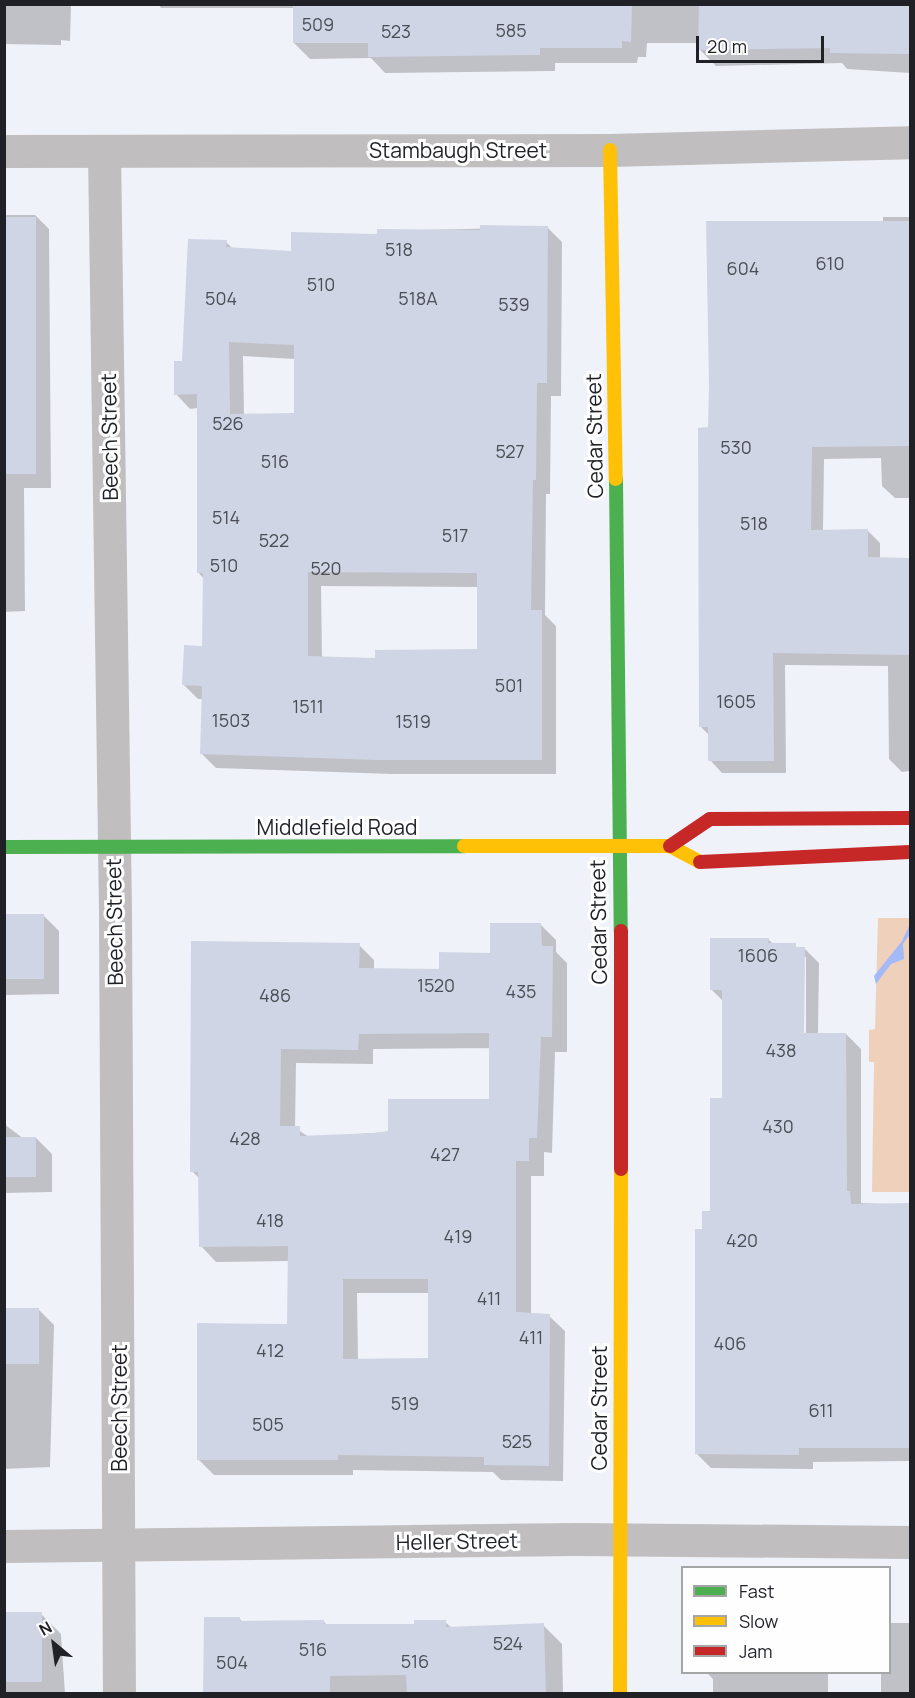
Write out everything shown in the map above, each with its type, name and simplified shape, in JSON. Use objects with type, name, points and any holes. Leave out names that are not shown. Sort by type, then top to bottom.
[{"type":"street","name":"Stambaugh Street","points":[[4,151],[610,150],[910,142]]},
{"type":"street","name":"Cedar Street","points":[[610,150],[621,771],[618,848],[620,1694]]},
{"type":"street","name":"Beech Street","points":[[104,152],[120,1546],[119,1694]]},
{"type":"street","points":[[910,818],[710,819],[670,846],[702,863],[910,852]]},
{"type":"street","name":"Middlefield Road","points":[[4,847],[618,848],[670,846]]},
{"type":"street","name":"Heller Street","points":[[4,1546],[620,1539],[910,1542]]},
{"type":"shaded area","points":[[878,918],[910,918],[910,1192],[872,1192],[874,1062],[869,1062],[869,1030],[875,1029]]},
{"type":"water","points":[[910,924],[910,934],[903,944],[904,959],[891,964],[876,984],[874,976],[902,941]]},
{"type":"building","points":[[293,4],[632,4],[631,42],[622,41],[622,48],[540,48],[540,55],[368,57],[368,43],[293,43]]},
{"type":"building","points":[[699,4],[910,4],[910,54],[830,53],[830,48],[698,50]]},
{"type":"building","points":[[4,217],[36,217],[36,474],[4,474]]},
{"type":"building","points":[[706,221],[910,221],[910,446],[812,447],[811,530],[868,529],[868,557],[910,558],[910,655],[773,653],[774,761],[708,761],[708,727],[699,727],[698,428],[708,427],[709,385]]},
{"type":"building","points":[[480,225],[548,226],[547,383],[537,383],[531,610],[542,610],[542,760],[376,760],[200,754],[202,686],[182,685],[184,645],[202,646],[203,573],[197,573],[197,394],[174,395],[174,361],[182,361],[188,239],[227,240],[226,247],[291,251],[291,232],[377,234],[377,229],[480,230]],"holes":[[[229,342],[294,345],[294,413],[230,414]],[[308,572],[477,573],[477,649],[375,650],[375,658],[308,656]]]},
{"type":"building","points":[[4,914],[44,914],[44,979],[4,979]]},
{"type":"building","points":[[490,923],[541,923],[542,946],[553,946],[552,1037],[541,1037],[537,1138],[529,1138],[529,1161],[516,1161],[516,1312],[550,1314],[549,1466],[484,1465],[484,1457],[338,1455],[338,1460],[197,1460],[197,1323],[287,1324],[288,1246],[199,1247],[198,1172],[190,1172],[191,941],[360,943],[359,968],[439,969],[439,952],[490,953]],"holes":[[[489,1033],[489,1099],[388,1099],[388,1131],[374,1133],[300,1136],[300,1126],[280,1126],[281,1049],[358,1050],[359,1034]],[[343,1279],[428,1279],[428,1358],[343,1359]]]},
{"type":"building","points":[[710,938],[769,938],[768,943],[796,943],[796,947],[805,947],[804,1033],[846,1033],[847,1191],[850,1191],[851,1204],[910,1203],[910,1448],[799,1448],[799,1455],[695,1454],[695,1229],[702,1229],[702,1211],[710,1211],[710,1098],[722,1098],[722,990],[710,990]]},
{"type":"building","points":[[4,1137],[36,1137],[36,1177],[4,1177]]},
{"type":"building","points":[[4,1308],[39,1308],[39,1364],[4,1364]]},
{"type":"building","points":[[4,1612],[42,1612],[42,1682],[4,1682]]},
{"type":"building","points":[[204,1617],[240,1617],[240,1621],[324,1620],[324,1624],[414,1624],[414,1620],[446,1620],[446,1627],[544,1623],[546,1694],[407,1694],[406,1675],[330,1676],[330,1694],[203,1694]]},
{"type":"traffic: fast","points":[[616,479],[621,931]]},
{"type":"traffic: fast","points":[[4,847],[464,846]]},
{"type":"traffic: slow","points":[[610,150],[616,479]]},
{"type":"traffic: slow","points":[[464,846],[670,846],[700,862]]},
{"type":"traffic: slow","points":[[620,1694],[621,1169]]},
{"type":"traffic: jam","points":[[670,846],[710,819],[910,818]]},
{"type":"traffic: jam","points":[[700,862],[910,852]]},
{"type":"traffic: jam","points":[[621,931],[621,1169]]}]
